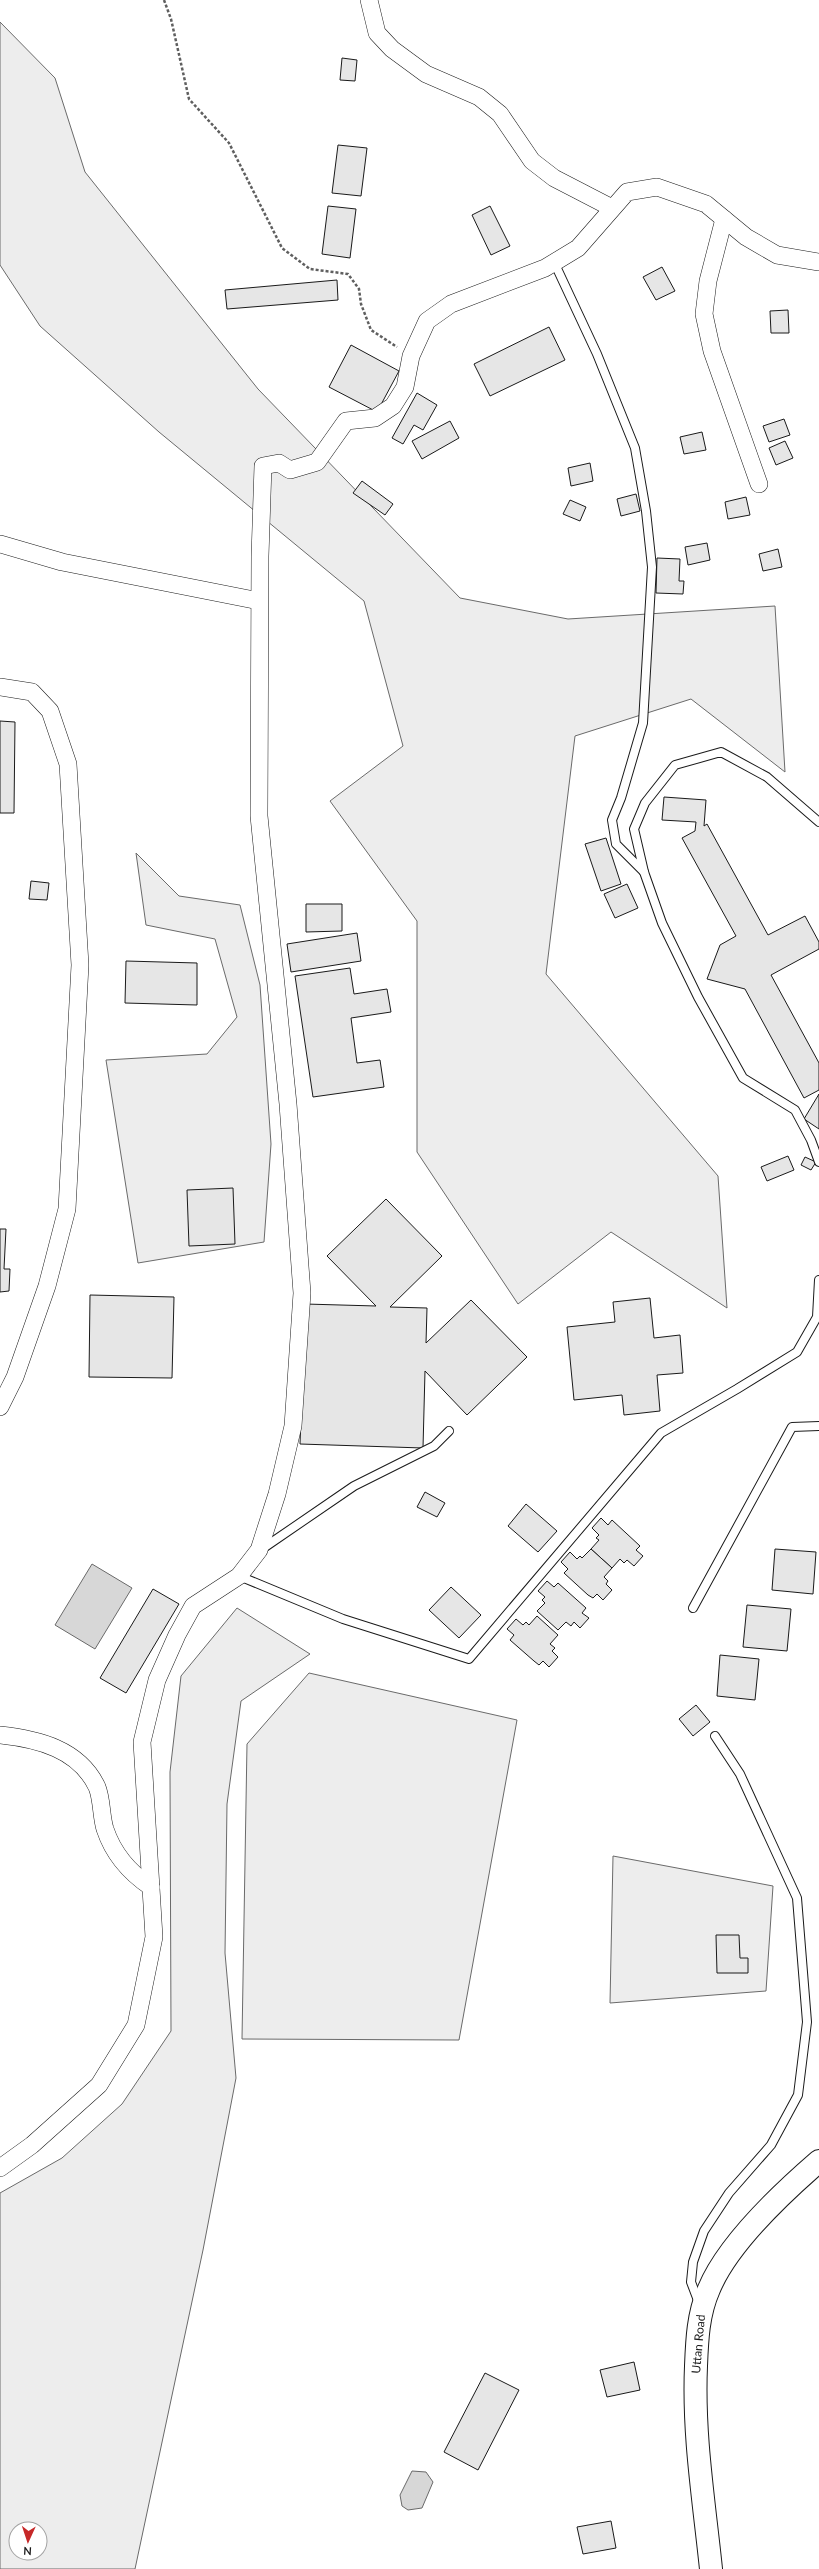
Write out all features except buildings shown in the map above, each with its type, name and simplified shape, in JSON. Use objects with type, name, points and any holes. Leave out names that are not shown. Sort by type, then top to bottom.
[{"type":"main road","name":"Uttan Road","points":[[711,2569],[696,2434],[696,2372],[701,2310],[710,2287],[726,2260],[757,2222],[819,2161]]},
{"type":"street","points":[[369,0],[377,33],[392,49],[426,74],[479,97],[500,114],[532,161],[554,178],[612,208]]},
{"type":"street","points":[[0,2168],[32,2145],[99,2085],[136,2025],[154,1937],[142,1742],[157,1680],[177,1635],[194,1606],[239,1576],[259,1550],[277,1494],[293,1426],[302,1293],[288,1104],[259,816],[259,601],[263,466],[279,463],[290,470],[317,462],[346,421],[375,418],[392,406],[405,387],[411,356],[427,321],[451,304],[545,268],[578,248],[627,192],[658,187],[706,204],[746,237],[777,255],[819,262]]},
{"type":"street","points":[[724,219],[708,281],[704,314],[712,351],[759,484]]},
{"type":"street","points":[[0,544],[62,562],[259,601]]},
{"type":"street","points":[[0,687],[32,692],[50,712],[68,764],[80,965],[67,1209],[47,1286],[15,1377],[0,1407]]},
{"type":"street","points":[[0,1735],[28,1738],[66,1752],[85,1770],[97,1788],[105,1829],[125,1866],[151,1887]]},
{"type":"lane","points":[[554,262],[598,354],[635,448],[646,511],[652,567],[643,723],[621,798],[612,820],[616,844],[644,872]]},
{"type":"lane","points":[[819,822],[767,777],[721,752],[675,765],[645,803],[634,829],[644,872],[662,924],[688,977],[743,1078],[795,1110],[811,1140],[819,1162]]},
{"type":"lane","points":[[239,1576],[343,1619],[469,1659],[661,1433],[737,1390],[797,1352],[817,1317],[819,1280]]},
{"type":"lane","points":[[693,1608],[792,1427],[819,1426]]},
{"type":"lane","points":[[259,1550],[354,1486],[434,1446],[450,1430]]},
{"type":"lane","points":[[701,2310],[691,2282],[693,2262],[704,2231],[729,2193],[771,2145],[798,2095],[807,2022],[797,1898],[740,1774],[715,1736]]},
{"type":"path","points":[[164,0],[171,19],[189,99],[229,143],[282,248],[310,269],[348,274],[359,289],[361,304],[371,330],[411,356]]},
{"type":"shaded area","points":[[0,22],[55,78],[85,172],[258,389],[460,598],[568,619],[775,606],[785,772],[691,699],[575,736],[546,974],[718,1176],[727,1308],[611,1232],[518,1304],[417,1152],[417,921],[330,801],[403,746],[364,601],[159,432],[40,326],[0,265]]},
{"type":"shaded area","points":[[136,853],[179,896],[240,905],[260,985],[271,1144],[264,1242],[138,1263],[106,1060],[207,1054],[237,1017],[215,939],[146,925]]},
{"type":"shaded area","points":[[92,1564],[132,1588],[95,1649],[55,1625]]},
{"type":"shaded area","points":[[237,1608],[310,1654],[241,1701],[227,1804],[225,1953],[236,2078],[203,2250],[135,2569],[0,2569],[0,2193],[62,2158],[122,2104],[171,2031],[170,1772],[181,1676]]},
{"type":"shaded area","points":[[309,1673],[517,1720],[459,2040],[242,2039],[247,1744]]},
{"type":"shaded area","points":[[613,1856],[773,1886],[766,1991],[610,2003]]},
{"type":"shaded area","points":[[412,2471],[426,2472],[433,2482],[422,2508],[408,2510],[402,2506],[400,2495]]}]
